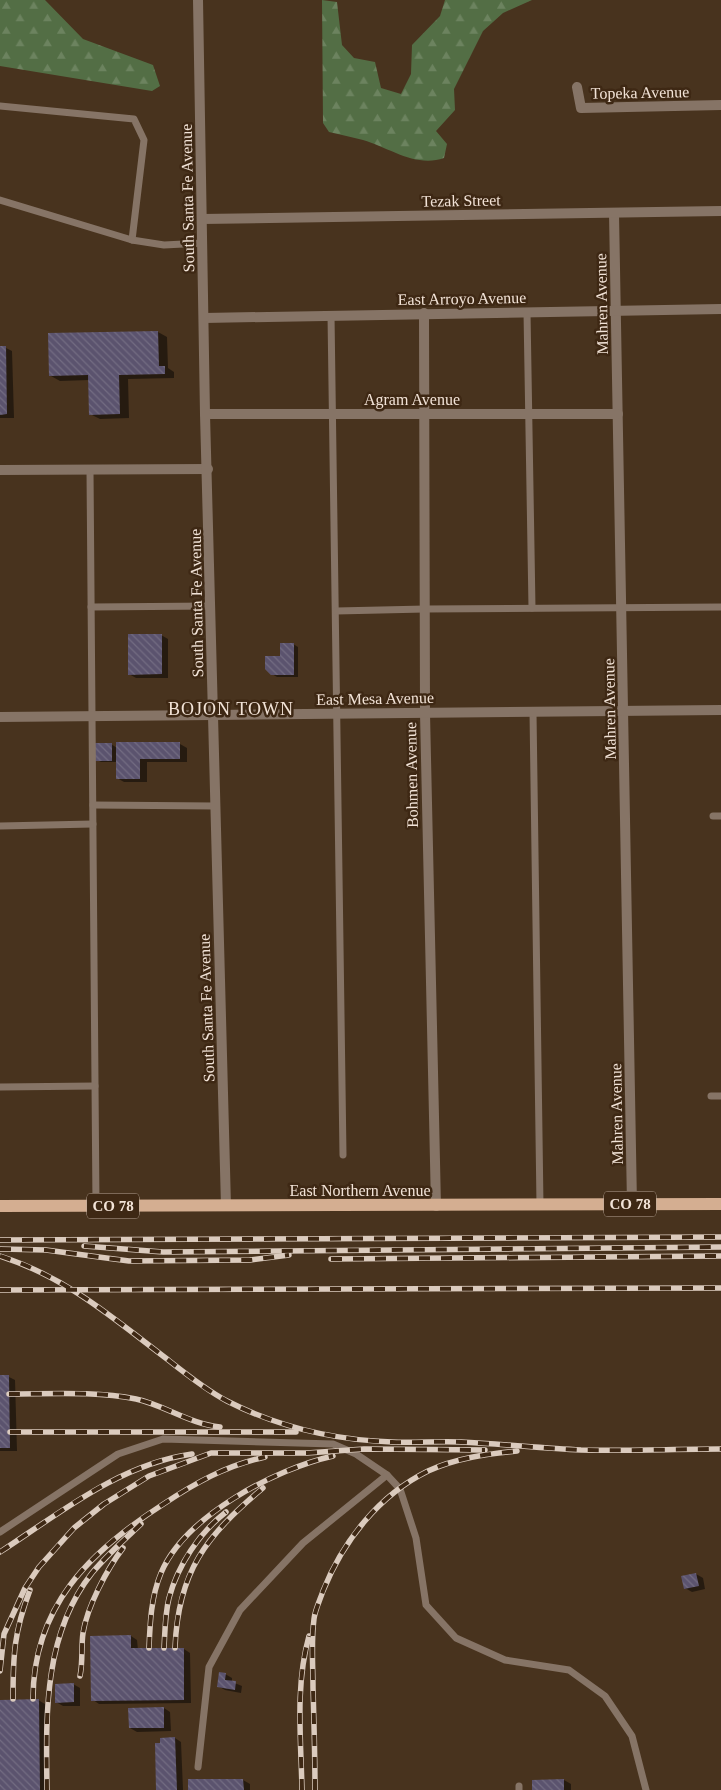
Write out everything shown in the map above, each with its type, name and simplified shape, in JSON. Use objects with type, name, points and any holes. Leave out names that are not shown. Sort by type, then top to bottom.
[{"type":"main road","name":"East Northern Avenue","points":[[0,1206],[721,1204]]},
{"type":"street","name":"South Santa Fe Avenue","points":[[198,0],[215,806],[226,1206]]},
{"type":"street","name":"Topeka Avenue","points":[[576,88],[581,108],[721,105]]},
{"type":"street","name":"Tezak Street","points":[[202,219],[721,211]]},
{"type":"street","name":"Mahren Avenue","points":[[614,213],[632,1204]]},
{"type":"street","name":"East Arroyo Avenue","points":[[204,318],[721,309]]},
{"type":"street","name":"Bohmen Avenue","points":[[424,313],[425,713],[436,1206]]},
{"type":"street","name":"Agram Avenue","points":[[206,414],[618,414]]},
{"type":"street","points":[[0,470],[208,469]]},
{"type":"street","name":"East Mesa Avenue","points":[[0,717],[721,710]]},
{"type":"lane","points":[[0,106],[134,119],[144,140],[132,240]]},
{"type":"lane","points":[[0,200],[132,240],[164,245],[203,243]]},
{"type":"lane","points":[[527,312],[532,608]]},
{"type":"lane","points":[[331,315],[334,414],[343,1155]]},
{"type":"lane","points":[[90,470],[96,1206]]},
{"type":"lane","points":[[91,607],[211,606]]},
{"type":"lane","points":[[336,612],[425,609],[721,607]]},
{"type":"lane","points":[[533,712],[540,1205]]},
{"type":"lane","points":[[93,805],[215,806]]},
{"type":"lane","points":[[713,816],[721,816]]},
{"type":"lane","points":[[0,826],[93,824]]},
{"type":"lane","points":[[0,1087],[95,1086]]},
{"type":"lane","points":[[711,1096],[721,1096]]},
{"type":"lane","points":[[0,1532],[118,1454],[163,1440],[333,1444],[356,1454],[387,1475],[400,1489],[416,1538],[426,1605],[456,1638],[505,1660],[569,1670],[605,1696],[632,1736],[646,1790]]},
{"type":"lane","points":[[198,1767],[209,1667],[240,1610],[303,1543],[387,1475]]},
{"type":"green space","points":[[0,0],[45,0],[83,39],[153,65],[160,86],[152,91],[0,66]]},
{"type":"green space","points":[[322,0],[337,2],[342,45],[354,58],[375,62],[381,88],[401,94],[411,74],[412,45],[440,16],[445,0],[532,0],[503,13],[483,31],[454,89],[455,110],[436,131],[447,144],[444,158],[423,161],[403,156],[373,143],[329,132],[323,123]]},
{"type":"building","points":[[158,331],[159,366],[165,366],[165,374],[119,375],[120,414],[89,415],[88,375],[49,376],[48,333]]},
{"type":"building","points":[[0,346],[6,346],[7,414],[0,415]]},
{"type":"building","points":[[128,634],[162,634],[162,674],[128,675]]},
{"type":"building","points":[[280,643],[294,643],[294,675],[271,675],[265,669],[265,656],[280,656]]},
{"type":"building","points":[[116,742],[180,742],[180,759],[140,759],[140,779],[116,779]]},
{"type":"building","points":[[95,743],[112,743],[112,761],[95,761]]},
{"type":"building","points":[[0,1375],[9,1375],[10,1448],[0,1448]]},
{"type":"building","points":[[696,1573],[699,1586],[684,1589],[681,1576]]},
{"type":"building","points":[[131,1635],[131,1648],[184,1648],[184,1700],[91,1701],[90,1636]]},
{"type":"building","points":[[219,1672],[226,1673],[225,1680],[236,1681],[235,1690],[217,1687]]},
{"type":"building","points":[[74,1683],[74,1702],[55,1703],[55,1684]]},
{"type":"building","points":[[39,1699],[40,1790],[0,1790],[0,1700]]},
{"type":"building","points":[[164,1707],[164,1728],[129,1728],[128,1708]]},
{"type":"building","points":[[175,1737],[177,1790],[156,1790],[155,1743],[160,1743],[160,1738]]},
{"type":"building","points":[[188,1779],[243,1779],[244,1790],[188,1790]]},
{"type":"building","points":[[564,1779],[564,1790],[532,1790],[532,1780]]},
{"type":"railway","points":[[0,1240],[721,1237]]},
{"type":"railway","points":[[84,1246],[163,1252],[721,1247]]},
{"type":"railway","points":[[0,1249],[46,1250],[129,1261],[250,1260],[289,1255]]},
{"type":"railway","points":[[0,1256],[46,1275],[68,1287],[219,1397],[246,1410],[287,1425],[328,1435],[371,1441],[461,1442],[581,1450],[721,1449]]},
{"type":"railway","points":[[331,1259],[721,1256]]},
{"type":"railway","points":[[0,1290],[721,1288]]},
{"type":"railway","points":[[9,1394],[120,1396],[146,1402],[198,1422],[220,1427]]},
{"type":"railway","points":[[10,1432],[296,1432]]},
{"type":"railway","points":[[0,1671],[4,1634],[25,1588],[39,1567],[74,1528],[104,1504],[149,1476],[211,1453],[307,1453],[364,1449],[485,1450]]},
{"type":"railway","points":[[315,1790],[312,1654],[314,1619],[316,1609],[331,1572],[341,1555],[365,1521],[379,1506],[410,1481],[428,1471],[450,1463],[483,1455],[517,1451]]},
{"type":"railway","points":[[0,1552],[68,1506],[115,1479],[166,1459],[192,1454]]},
{"type":"railway","points":[[149,1648],[155,1591],[161,1573],[173,1552],[190,1532],[211,1514],[259,1484],[310,1462],[333,1456]]},
{"type":"railway","points":[[33,1699],[36,1666],[43,1636],[55,1610],[70,1585],[89,1563],[135,1523],[186,1489],[224,1470],[265,1457]]},
{"type":"railway","points":[[175,1648],[177,1621],[182,1597],[189,1576],[199,1557],[226,1522],[263,1488]]},
{"type":"railway","points":[[164,1648],[169,1598],[178,1574],[198,1540],[226,1512]]},
{"type":"railway","points":[[47,1790],[48,1705],[56,1649],[64,1623],[76,1597],[92,1573],[141,1524]]},
{"type":"railway","points":[[80,1676],[85,1623],[104,1577],[123,1548]]},
{"type":"railway","points":[[13,1699],[15,1644],[30,1590]]},
{"type":"railway","points":[[302,1790],[300,1693],[309,1636]]},
{"type":"district","name":"BOJON TOWN","points":[[231,709]]}]
